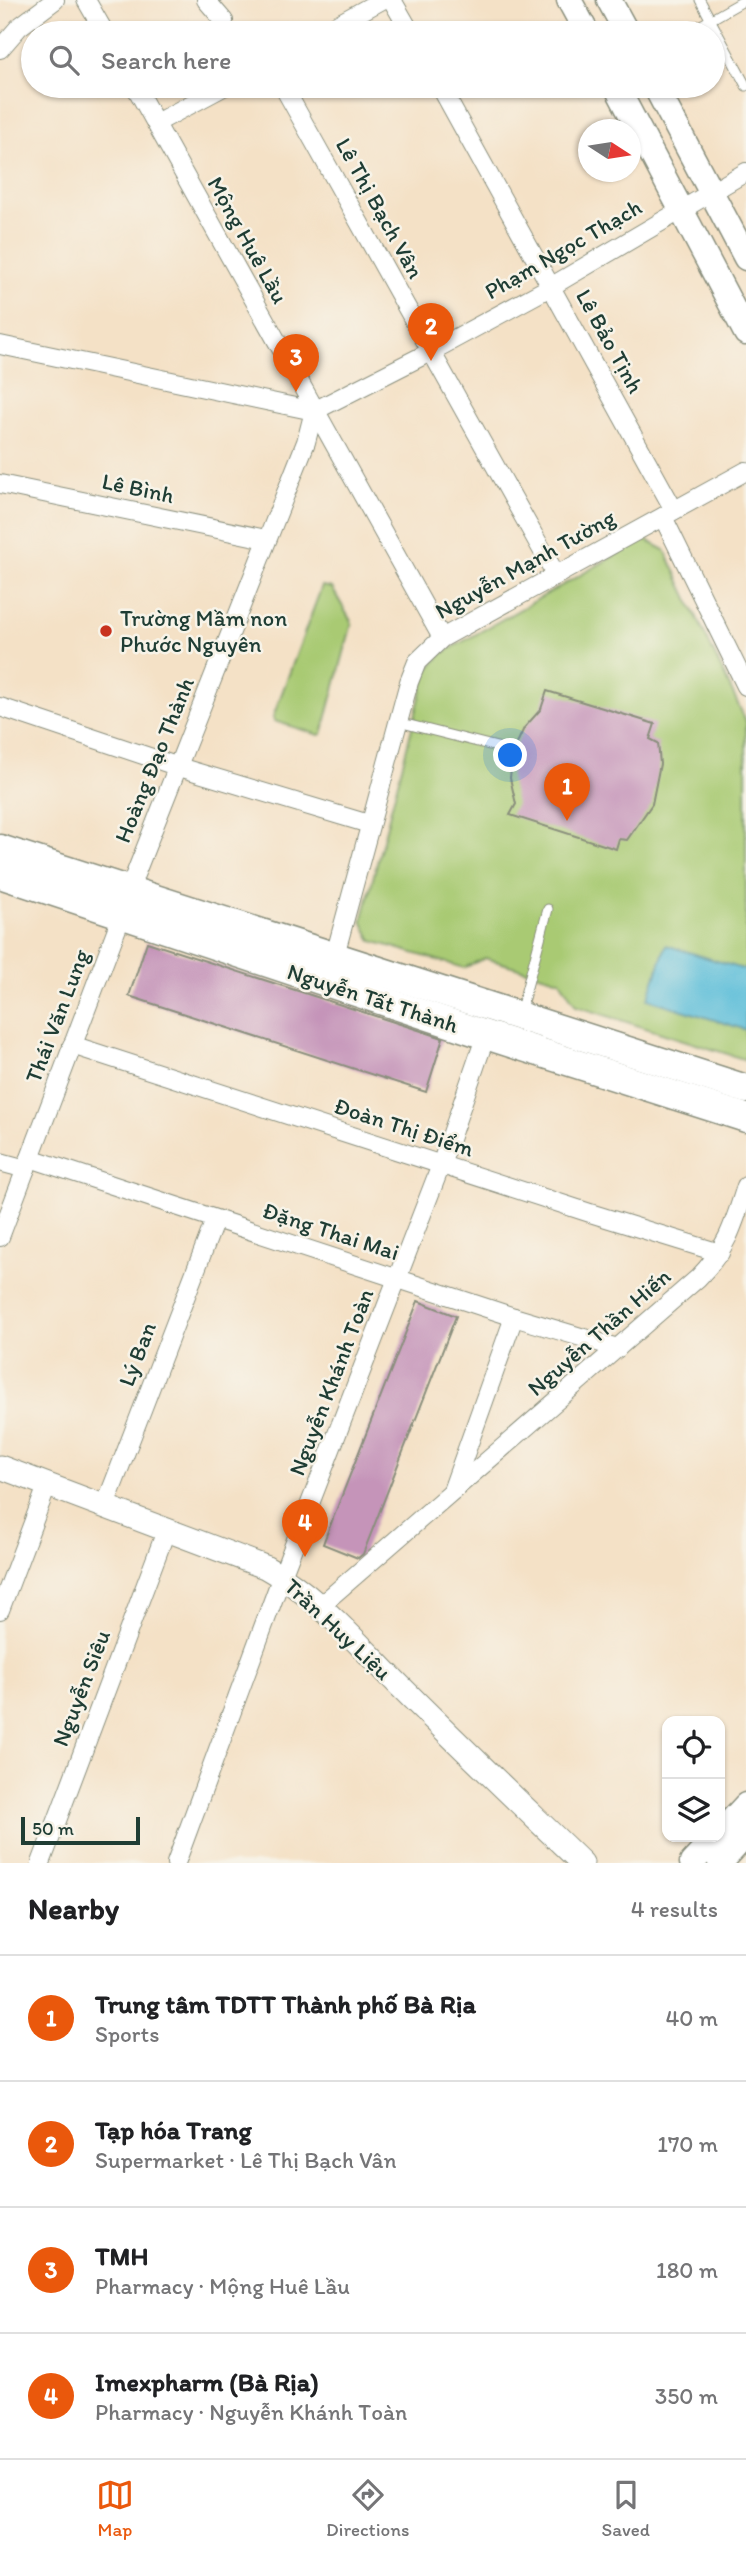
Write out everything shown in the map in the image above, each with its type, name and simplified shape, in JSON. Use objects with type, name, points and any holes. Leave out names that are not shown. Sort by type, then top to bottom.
[{"type":"main road","points":[[569,0],[580,21]]},
{"type":"main road","points":[[609,0],[620,21]]},
{"type":"main road","points":[[622,98],[746,333]]},
{"type":"main road","points":[[661,98],[746,258]]},
{"type":"main road","name":"Nguyễn Tất Thành","points":[[0,849],[125,903],[486,1035],[746,1118]]},
{"type":"main road","name":"Nguyễn Tất Thành","points":[[0,874],[335,955],[746,1089]]},
{"type":"main road","points":[[725,1828],[746,1805]]},
{"type":"main road","points":[[720,1863],[746,1835]]},
{"type":"main road","points":[[692,1863],[711,1842]]},
{"type":"street","points":[[27,21],[55,0]]},
{"type":"street","points":[[86,0],[98,21]]},
{"type":"street","points":[[206,0],[223,21]]},
{"type":"street","points":[[344,21],[382,0]]},
{"type":"street","points":[[392,0],[404,21]]},
{"type":"street","points":[[0,49],[21,26]]},
{"type":"street","name":"Mộng Huê Lầu","points":[[142,98],[442,638]]},
{"type":"street","points":[[156,123],[203,98]]},
{"type":"street","name":"Lê Thị Bạch Vân","points":[[290,98],[556,575]]},
{"type":"street","name":"Lê Bảo Tịnh","points":[[447,98],[552,286],[669,513],[746,686]]},
{"type":"street","name":"Phạm Ngọc Thạch","points":[[314,411],[552,286],[746,172]]},
{"type":"street","points":[[0,345],[314,411]]},
{"type":"street","name":"Hoàng Đạo Thành","points":[[125,903],[306,442],[314,411]]},
{"type":"street","name":"Nguyễn Mạnh Tường","points":[[335,955],[369,824],[416,662],[442,638],[746,471]]},
{"type":"street","name":"Lê Bình","points":[[0,484],[266,539]]},
{"type":"street","points":[[0,707],[179,767],[369,824]]},
{"type":"street","name":"Thái Văn Lung","points":[[0,1237],[125,903]]},
{"type":"street","name":"Nguyễn Khánh Toàn","points":[[176,1863],[282,1576],[440,1164],[486,1035]]},
{"type":"street","name":"Đoàn Thị Điểm","points":[[72,1045],[720,1253]]},
{"type":"street","name":"Đặng Thai Mai","points":[[0,1162],[28,1164],[215,1220],[618,1348]]},
{"type":"street","name":"Nguyễn Thần Hiến","points":[[320,1606],[698,1278],[730,1238],[746,1186]]},
{"type":"street","name":"Lý Ban","points":[[105,1506],[215,1220]]},
{"type":"street","name":"Nguyễn Thần Hiến","points":[[452,1492],[514,1317]]},
{"type":"street","name":"Trần Huy Liệu","points":[[0,1467],[265,1567],[282,1576],[320,1606],[465,1752],[582,1863]]},
{"type":"street","points":[[0,1610],[47,1486]]},
{"type":"street","name":"Nguyễn Siêu","points":[[41,1863],[166,1531]]},
{"type":"lane","points":[[700,0],[711,19]]},
{"type":"lane","points":[[708,21],[745,0]]},
{"type":"lane","points":[[725,46],[746,86]]},
{"type":"lane","points":[[398,722],[501,748]]},
{"type":"lane","points":[[519,1015],[548,909]]},
{"type":"green space","points":[[644,539],[665,550],[746,721],[746,1060],[576,1006],[560,980],[485,958],[464,968],[372,941],[362,921],[427,670],[443,653]]},
{"type":"green space","points":[[322,586],[332,588],[352,623],[322,734],[319,735],[274,721],[273,717]]},
{"type":"water","points":[[666,945],[746,970],[746,1030],[648,999]]},
{"type":"building","points":[[547,691],[655,724],[650,739],[658,743],[660,764],[652,804],[627,840],[619,839],[616,849],[510,815],[516,804],[510,778],[513,752],[524,728],[541,709]]},
{"type":"building","points":[[147,942],[443,1038],[426,1092],[129,996]]},
{"type":"building","points":[[418,1301],[456,1316],[363,1554],[358,1558],[323,1544]]},
{"type":"place","name":"Tạp hóa Trang","points":[[431,361]]},
{"type":"place","name":"TMH","points":[[296,392]]},
{"type":"place","name":"Trường Mầm non Phước Nguyên","points":[[106,631]]},
{"type":"place","name":"Trung tâm TDTT Thành phố Bà Rịa","points":[[567,821]]},
{"type":"place","name":"Imexpharm (Bà Rịa)","points":[[305,1557]]}]
